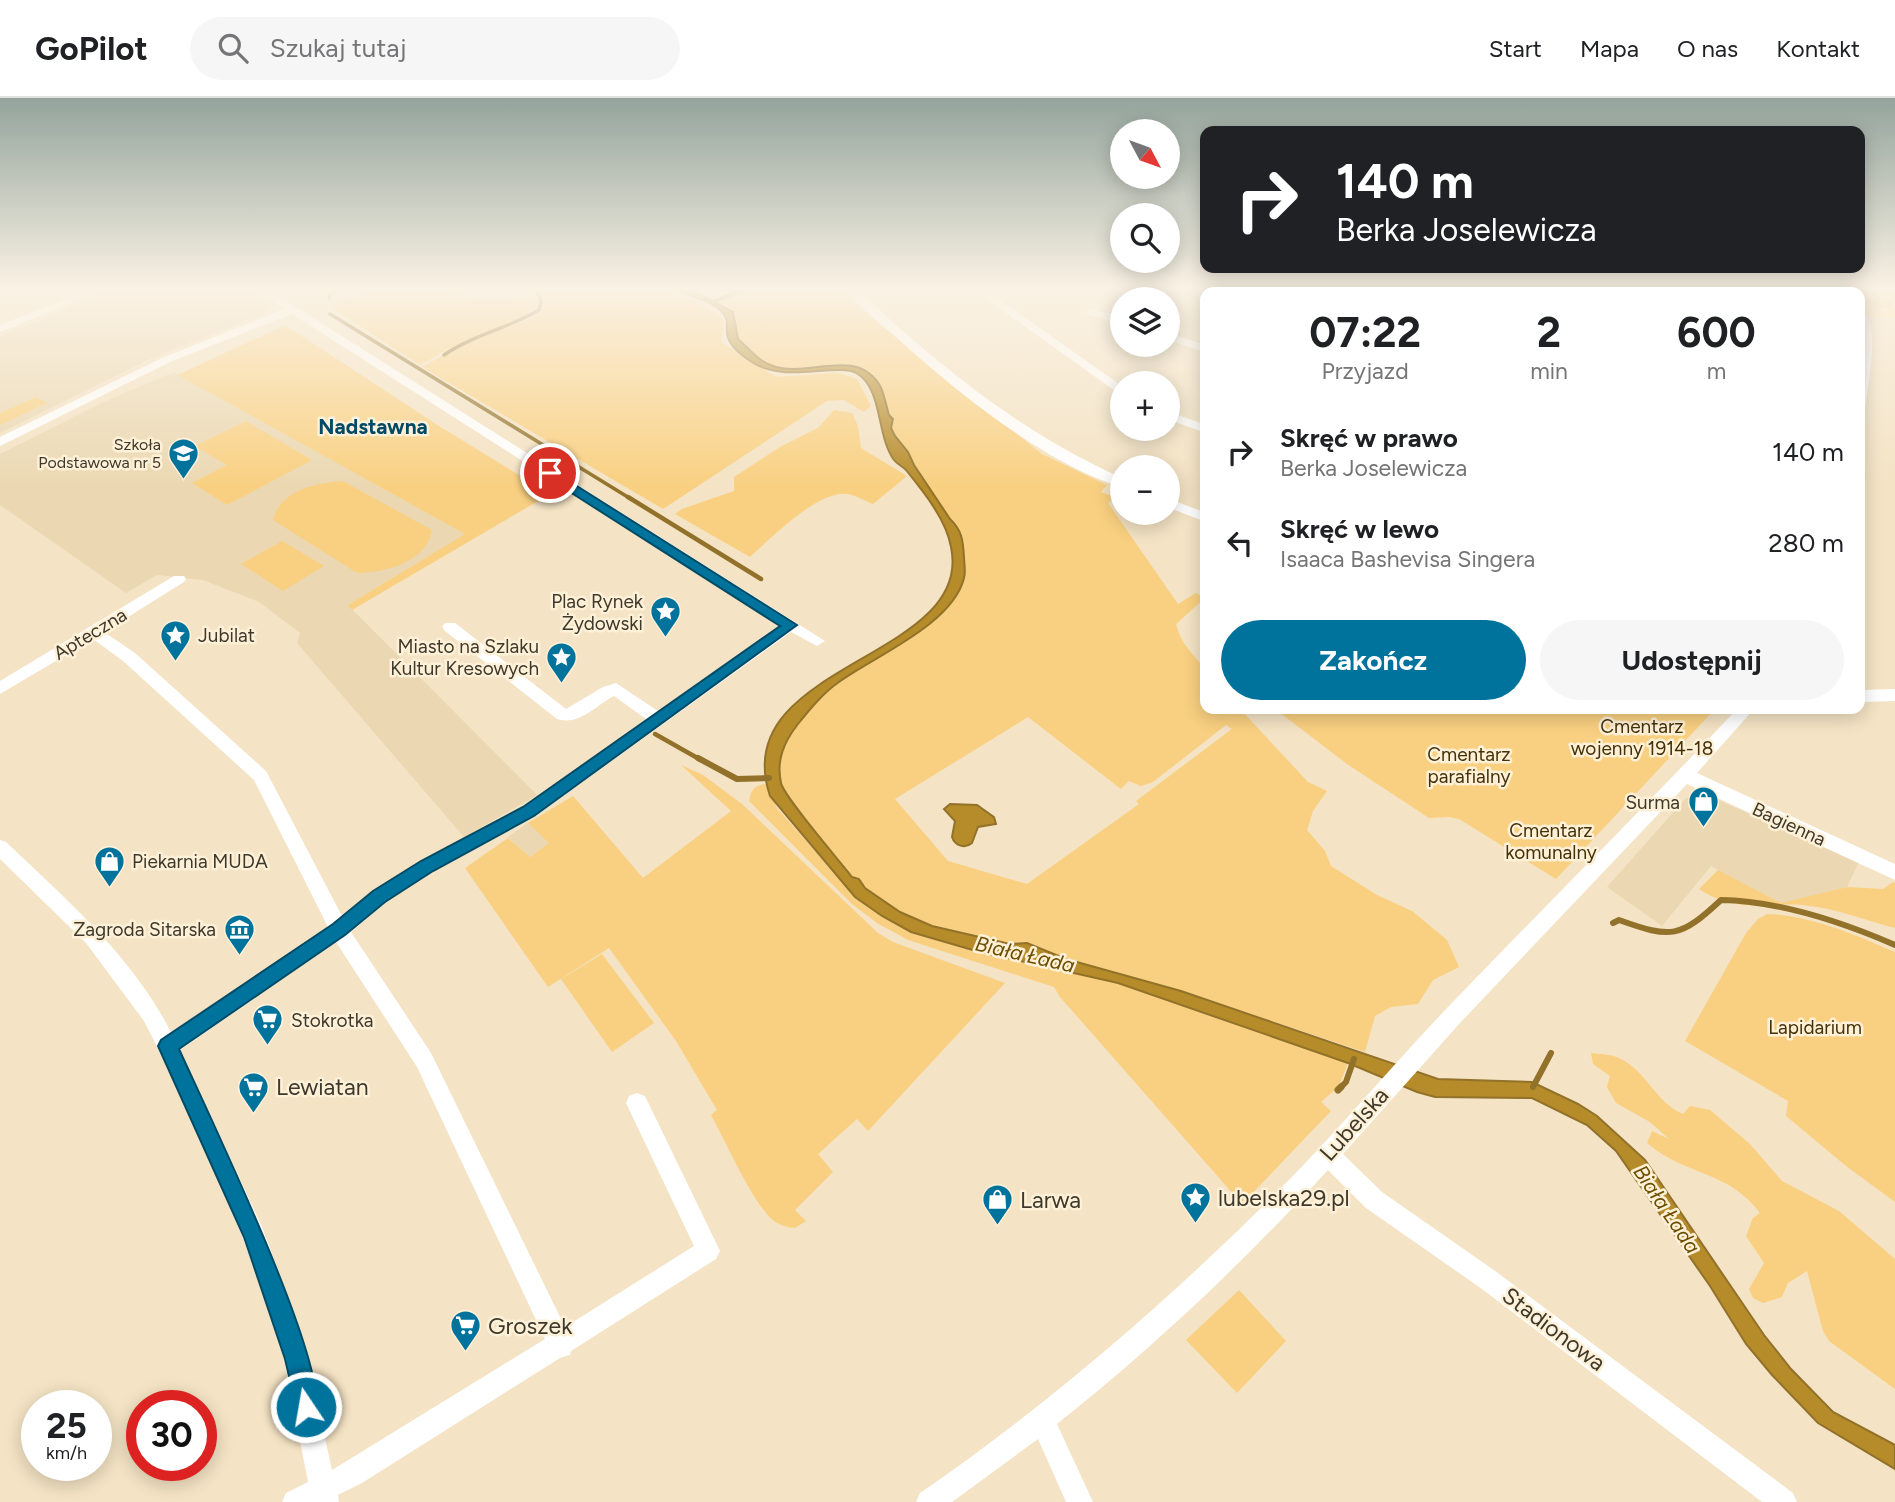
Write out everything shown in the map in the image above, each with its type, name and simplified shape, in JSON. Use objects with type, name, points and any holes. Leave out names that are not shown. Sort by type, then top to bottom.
[{"type":"street","points":[[0,442],[177,356]]},
{"type":"street","points":[[364,356],[817,641]]},
{"type":"street","points":[[925,356],[1025,433],[1070,461],[1110,479]]},
{"type":"street","points":[[1071,356],[1110,383]]},
{"type":"street","points":[[1180,420],[1200,427]]},
{"type":"street","points":[[1180,507],[1200,515]]},
{"type":"street","name":"Apteczna","points":[[0,688],[179,579]]},
{"type":"street","points":[[168,1046],[339,930],[379,897],[427,866],[528,812],[790,625]]},
{"type":"street","points":[[450,627],[563,715],[574,714],[614,686],[658,720]]},
{"type":"street","points":[[94,632],[129,657],[260,776],[339,930],[424,1060],[561,1346]]},
{"type":"street","points":[[1865,696],[1895,695]]},
{"type":"street","name":"Lubelska","points":[[929,1502],[1042,1420],[1194,1290],[1741,714]]},
{"type":"street","name":"Bagienna","points":[[1684,775],[1895,872]]},
{"type":"street","points":[[0,847],[93,937],[151,1014],[168,1046],[254,1235],[274,1291],[296,1359],[325,1495]]},
{"type":"street","points":[[295,1502],[325,1495],[353,1474],[561,1346],[708,1251],[637,1103]]},
{"type":"street","name":"Stadionowa","points":[[1327,1153],[1374,1200],[1490,1281],[1784,1502]]},
{"type":"street","points":[[1042,1420],[1080,1502]]},
{"type":"shaded area","points":[[0,356],[158,356],[154,357],[0,433]]},
{"type":"shaded area","name":"Szkoła Podstawowa nr 5","points":[[174,372],[466,534],[348,605],[537,795],[464,837],[297,643],[300,633],[259,602],[203,580],[157,575],[126,593],[0,505],[0,454],[101,403]]},
{"type":"shaded area","points":[[1697,794],[1709,796],[1859,862],[1847,887],[1781,904],[1711,866],[1662,926],[1607,887],[1686,798]]},
{"type":"shaded area","points":[[528,823],[550,843],[529,857],[508,837]]},
{"type":"green space","points":[[220,356],[332,356],[550,494],[352,610],[348,605],[465,534],[178,375]]},
{"type":"green space","points":[[405,356],[437,356],[420,365]]},
{"type":"green space","points":[[443,356],[742,356],[776,377],[838,373],[857,379],[871,406],[864,412],[844,400],[827,401],[663,509],[422,367]]},
{"type":"green space","points":[[756,356],[919,356],[1042,454],[1107,485],[1101,492],[1110,495],[1110,525],[1123,525],[1178,604],[1196,593],[1200,595],[1200,602],[1176,624],[1184,643],[1200,663],[1200,714],[1245,714],[1308,782],[1327,791],[1313,811],[1307,830],[1325,851],[1331,866],[1377,895],[1412,911],[1447,940],[1459,967],[1433,980],[1418,1004],[1391,1007],[1375,1016],[1365,1052],[1181,991],[1066,959],[1027,943],[1010,944],[932,926],[900,912],[865,888],[859,879],[852,877],[784,790],[780,775],[782,752],[798,724],[828,691],[911,638],[945,610],[957,595],[964,578],[962,541],[957,527],[891,428],[894,421],[877,384],[868,373],[847,364],[796,368],[772,365]],"holes":[[[1028,717],[1121,789],[1129,781],[1141,786],[1153,782],[1226,725],[1232,729],[1136,801],[1139,804],[1027,884],[948,861],[895,799]]]},
{"type":"green space","points":[[36,397],[47,403],[0,425],[0,413]]},
{"type":"green space","points":[[834,410],[852,413],[858,426],[861,448],[907,476],[873,504],[847,494],[822,500],[795,517],[750,557],[675,514],[682,509],[734,491],[734,477],[780,447],[818,428]]},
{"type":"green space","points":[[246,421],[312,460],[227,505],[192,483],[227,465],[195,446]]},
{"type":"green space","points":[[343,481],[432,530],[422,551],[392,568],[357,573],[273,520],[277,510],[291,495],[311,486]]},
{"type":"green space","points":[[282,541],[324,566],[283,591],[241,564]]},
{"type":"green space","points":[[1282,714],[1710,714],[1556,879],[1459,819],[1429,818],[1347,764]]},
{"type":"green space","points":[[681,765],[703,775],[742,804],[878,933],[893,942],[1005,983],[868,1131],[857,1119],[818,1154],[833,1172],[795,1210],[806,1221],[795,1228],[774,1221],[758,1202],[711,1115],[717,1110],[676,1041],[609,948],[548,987],[465,868],[508,838],[530,857],[549,843],[528,823],[573,796],[643,878],[731,811]]},
{"type":"green space","points":[[766,784],[777,808],[855,897],[881,916],[929,938],[1118,983],[1348,1063],[1339,1086],[1321,1102],[1331,1111],[1242,1204],[1054,987],[908,940],[877,923],[852,904],[749,801],[754,789]]},
{"type":"green space","points":[[1718,870],[1781,903],[1847,887],[1883,889],[1893,882],[1895,928],[1821,908],[1741,905],[1728,902],[1699,889]]},
{"type":"green space","name":"Lapidarium","points":[[1767,914],[1816,922],[1895,952],[1895,1202],[1786,1116],[1788,1101],[1685,1041],[1746,933],[1758,919]]},
{"type":"green space","points":[[602,954],[654,1023],[612,1052],[561,979]]},
{"type":"green space","points":[[1591,1053],[1612,1056],[1628,1063],[1665,1102],[1683,1114],[1690,1106],[1710,1110],[1750,1144],[1782,1181],[1839,1211],[1895,1259],[1895,1389],[1829,1341],[1823,1331],[1807,1271],[1788,1283],[1782,1297],[1763,1303],[1753,1298],[1749,1289],[1764,1263],[1746,1236],[1753,1218],[1760,1213],[1748,1199],[1734,1189],[1676,1162],[1647,1143],[1652,1131],[1669,1139],[1650,1122],[1616,1103],[1607,1087],[1610,1076],[1593,1064]]},
{"type":"green space","points":[[1239,1290],[1286,1341],[1237,1393],[1186,1340]]},
{"type":"water","name":"Biała Łada","points":[[743,356],[755,356],[770,365],[789,369],[845,365],[858,367],[869,373],[882,391],[889,415],[893,419],[891,428],[895,436],[957,527],[964,551],[965,576],[957,595],[945,610],[911,638],[828,691],[798,724],[782,752],[780,775],[784,790],[852,877],[859,879],[865,888],[900,912],[932,926],[1010,944],[1027,943],[1066,959],[1181,991],[1438,1079],[1532,1082],[1578,1104],[1597,1116],[1645,1160],[1764,1335],[1791,1369],[1833,1412],[1895,1445],[1895,1469],[1818,1423],[1772,1375],[1746,1344],[1710,1286],[1616,1151],[1587,1125],[1532,1098],[1435,1097],[1417,1092],[1348,1063],[1118,983],[976,951],[911,932],[855,897],[770,796],[766,752],[783,717],[814,689],[927,615],[948,585],[951,547],[939,516],[888,450],[872,391],[858,374],[839,370],[783,372],[755,364]]},
{"type":"water","points":[[950,804],[977,805],[994,817],[996,824],[978,827],[972,843],[960,846],[952,837],[955,821],[944,809]]},
{"type":"waterway","points":[[398,356],[631,499]]},
{"type":"waterway","points":[[628,497],[761,579]]},
{"type":"waterway","points":[[655,734],[701,760]]},
{"type":"waterway","points":[[698,758],[737,779],[769,778]]},
{"type":"waterway","points":[[1613,923],[1619,920],[1652,930],[1674,931],[1695,922],[1721,900],[1743,901],[1810,914],[1895,945]]},
{"type":"waterway","points":[[1533,1087],[1551,1053]]},
{"type":"waterway","points":[[1338,1090],[1346,1082],[1354,1059]]},
{"type":"place","name":"Szkoła Podstawowa nr 5","points":[[184,480]]},
{"type":"place","name":"Plac Rynek Żydowski","points":[[666,639]]},
{"type":"place","name":"Jubilat","points":[[175,662]]},
{"type":"place","name":"Miasto na Szlaku Kultur Kresowych","points":[[562,684]]},
{"type":"place","name":"Surma","points":[[1703,829]]},
{"type":"place","name":"Piekarnia MUDA","points":[[109,888]]},
{"type":"place","name":"Zagroda Sitarska","points":[[239,956]]},
{"type":"place","name":"Stokrotka","points":[[268,1047]]},
{"type":"place","name":"Lewiatan","points":[[253,1114]]},
{"type":"place","name":"lubelska29.pl","points":[[1195,1225]]},
{"type":"place","name":"Larwa","points":[[997,1227]]},
{"type":"place","name":"Groszek","points":[[465,1353]]},
{"type":"district","name":"Nadstawna","points":[[373,426]]},
{"type":"route","points":[[306,1407],[296,1359],[254,1235],[168,1046],[339,930],[349,919],[379,897],[427,866],[498,830],[558,792],[790,625],[550,473]]},
{"type":"park label","name":"Cmentarz wojenny 1914-18","points":[[1642,737]]},
{"type":"park label","name":"Cmentarz parafialny","points":[[1469,765]]},
{"type":"park label","name":"Cmentarz komunalny","points":[[1551,841]]}]
